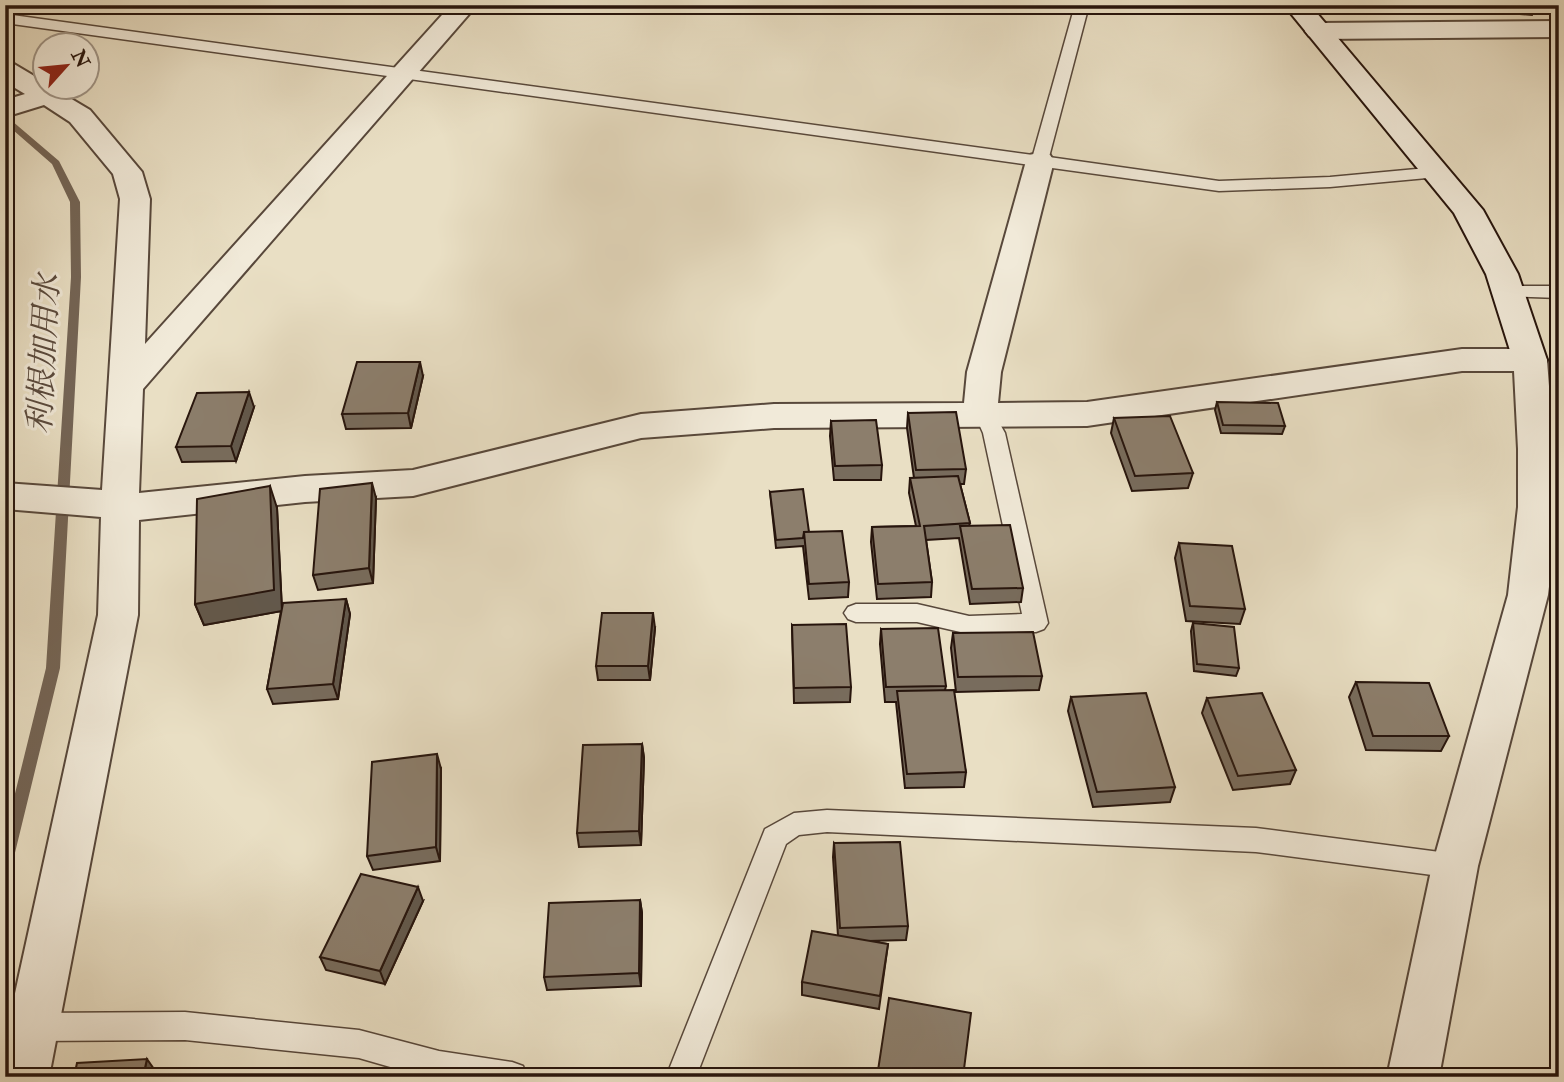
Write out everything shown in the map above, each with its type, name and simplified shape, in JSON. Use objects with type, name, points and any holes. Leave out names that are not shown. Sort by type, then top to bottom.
[{"type":"street","points":[[128,384],[465,5]]},
{"type":"street","points":[[1296,5],[1468,210],[1502,274],[1530,360],[1539,478],[1536,550],[1543,601],[1455,866],[1413,1077]]},
{"type":"street","points":[[1318,31],[1559,29]]},
{"type":"street","points":[[5,70],[32,88]]},
{"type":"street","points":[[5,109],[32,100]]},
{"type":"street","points":[[23,1077],[118,615],[120,505],[135,199],[127,172],[80,116],[56,102]]},
{"type":"street","points":[[985,415],[980,400],[984,372],[1040,161]]},
{"type":"street","points":[[5,496],[145,508],[305,489],[413,483],[641,426],[774,416],[1087,414],[1462,360],[1530,360]]},
{"type":"lane","points":[[1040,161],[1082,5]]},
{"type":"lane","points":[[5,18],[1219,186],[1330,182],[1438,172]]},
{"type":"lane","points":[[1508,292],[1559,292]]},
{"type":"lane","points":[[856,613],[917,612],[969,625],[1036,623],[995,433],[985,415]]},
{"type":"lane","points":[[681,1077],[775,837],[794,824],[827,821],[1256,840],[1455,866]]},
{"type":"lane","points":[[33,1027],[185,1026],[359,1044],[439,1066],[512,1077]]},
{"type":"building","points":[[357,362],[420,362],[408,413],[342,414]]},
{"type":"building","points":[[249,392],[231,446],[176,447],[197,393]]},
{"type":"building","points":[[1217,402],[1278,403],[1285,426],[1223,425]]},
{"type":"building","points":[[956,412],[966,469],[916,470],[908,413]]},
{"type":"building","points":[[1170,416],[1193,473],[1135,476],[1114,418]]},
{"type":"building","points":[[876,420],[882,465],[835,466],[831,421]]},
{"type":"building","points":[[958,476],[970,523],[924,526],[932,582],[878,584],[872,527],[920,526],[910,478]]},
{"type":"building","points":[[372,483],[369,568],[313,575],[320,489]]},
{"type":"building","points":[[270,486],[274,590],[195,604],[197,499]]},
{"type":"building","points":[[803,489],[809,532],[804,532],[803,538],[776,540],[770,492]]},
{"type":"building","points":[[1010,525],[1023,588],[972,589],[960,526]]},
{"type":"building","points":[[842,531],[849,582],[809,584],[804,532]]},
{"type":"building","points":[[1179,543],[1232,546],[1245,609],[1190,606]]},
{"type":"building","points":[[346,599],[333,684],[267,689],[283,603]]},
{"type":"building","points":[[602,613],[653,613],[648,666],[596,666]]},
{"type":"building","points":[[1193,623],[1234,627],[1239,668],[1197,664]]},
{"type":"building","points":[[846,624],[851,687],[794,688],[792,625]]},
{"type":"building","points":[[938,628],[946,686],[886,687],[881,629]]},
{"type":"building","points":[[1033,632],[1042,676],[958,677],[953,633]]},
{"type":"building","points":[[1356,682],[1429,683],[1449,736],[1373,736]]},
{"type":"building","points":[[954,690],[966,772],[907,774],[897,691]]},
{"type":"building","points":[[1146,693],[1175,787],[1097,792],[1071,697]]},
{"type":"building","points":[[1262,693],[1296,770],[1238,776],[1207,698]]},
{"type":"building","points":[[642,744],[639,831],[577,833],[583,745]]},
{"type":"building","points":[[437,754],[436,847],[367,856],[372,762]]},
{"type":"building","points":[[900,842],[908,926],[840,928],[834,843]]},
{"type":"building","points":[[361,874],[418,887],[380,971],[320,957]]},
{"type":"building","points":[[640,900],[639,973],[544,977],[549,903]]},
{"type":"building","points":[[812,931],[888,944],[880,996],[802,982]]},
{"type":"building","points":[[889,998],[971,1013],[963,1077],[877,1077]]},
{"type":"building","points":[[147,1059],[143,1077],[74,1077],[77,1063]]},
{"type":"waterway","name":"利根加用水","points":[[5,118],[56,163],[75,202],[76,277],[53,668],[5,865]]}]
